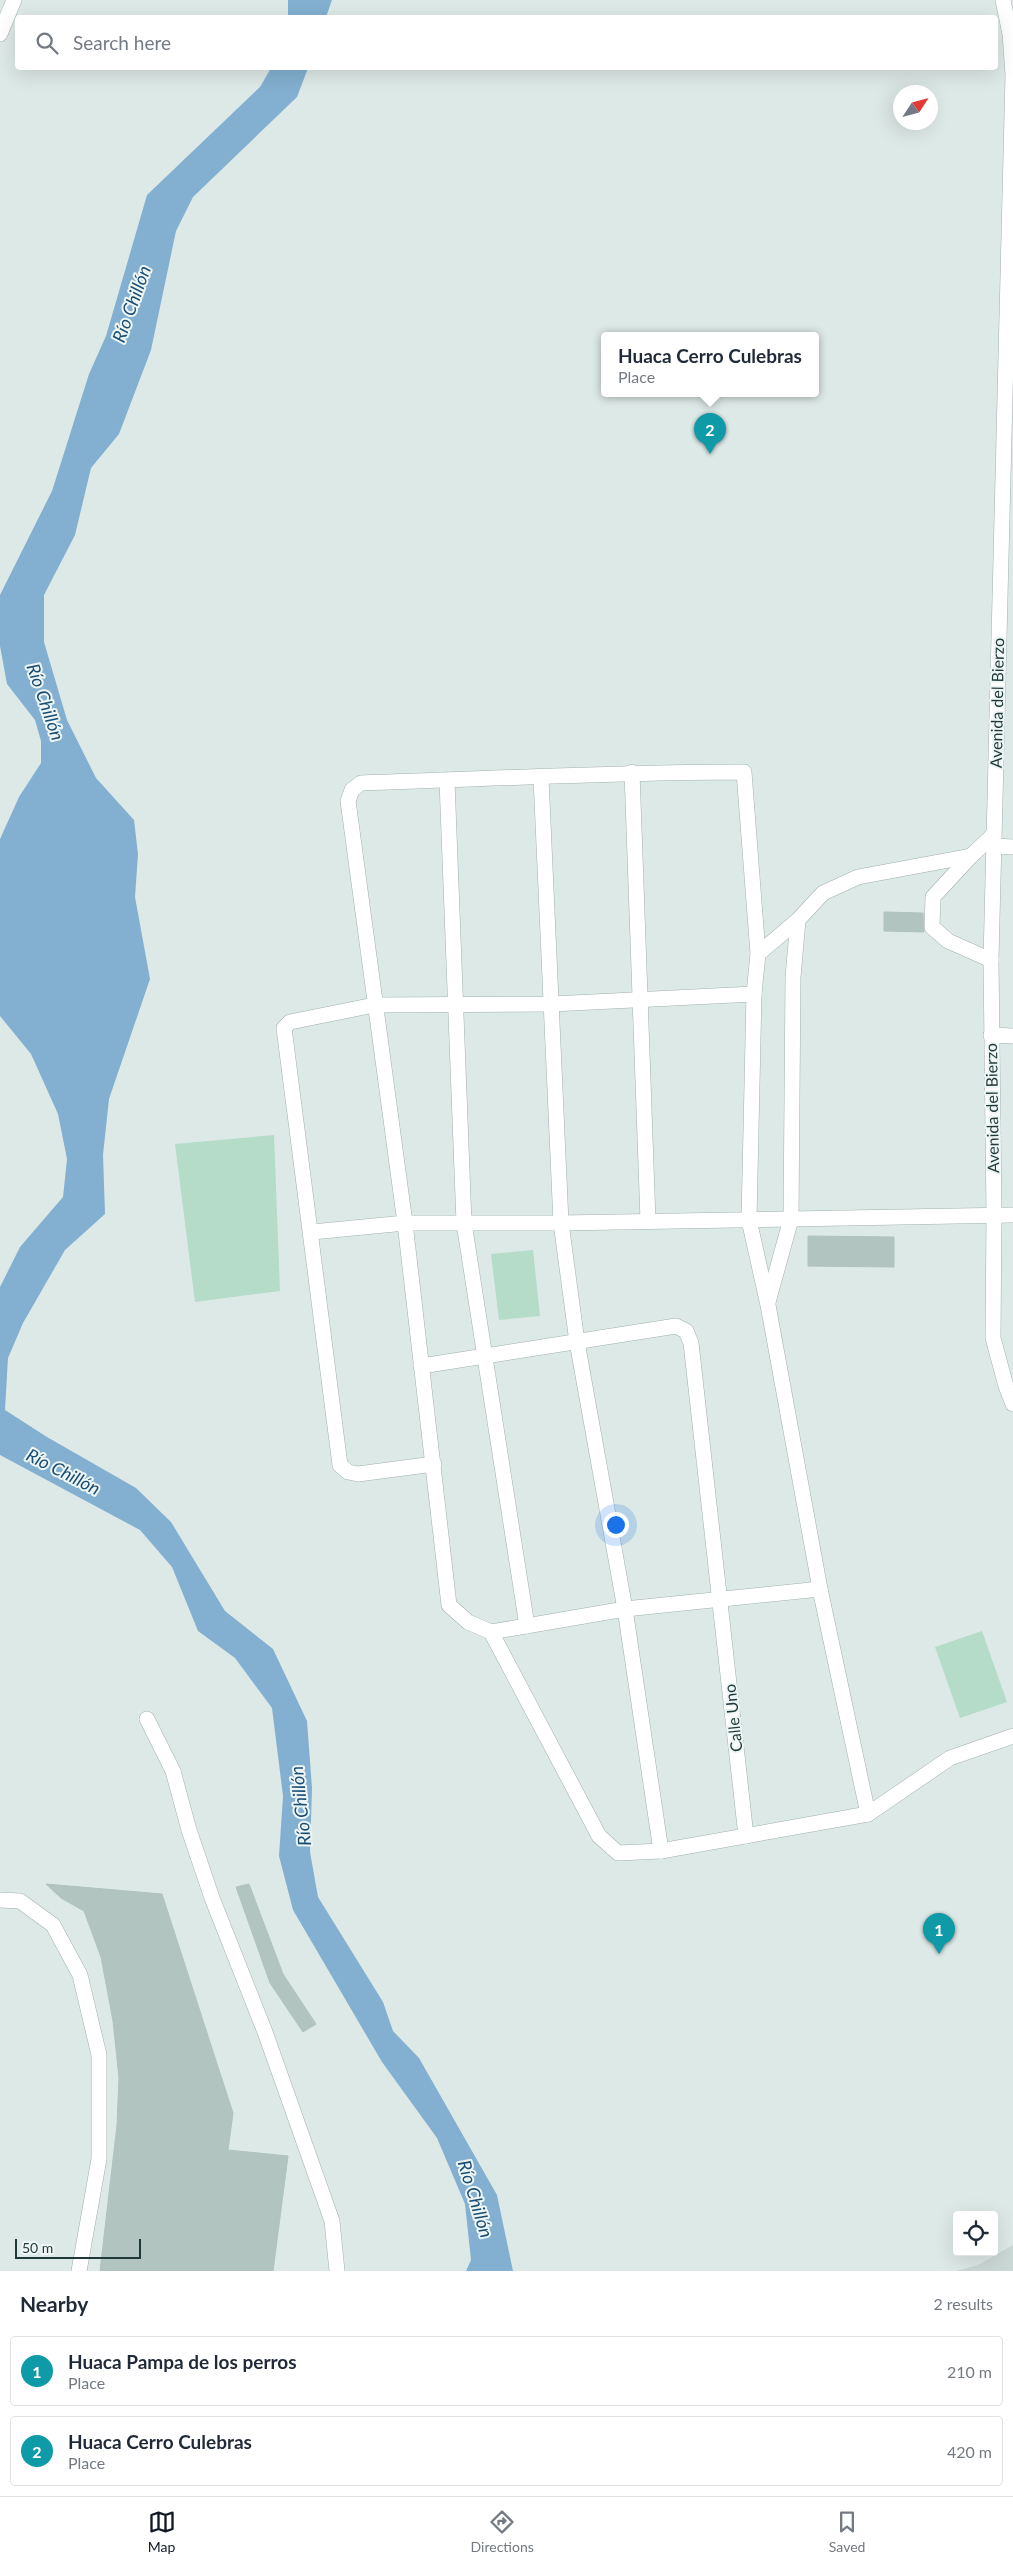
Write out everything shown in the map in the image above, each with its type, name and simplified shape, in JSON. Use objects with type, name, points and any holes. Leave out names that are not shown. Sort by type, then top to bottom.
[{"type":"street","points":[[0,34],[14,0]]},
{"type":"street","name":"Avenida del Bierzo","points":[[1003,0],[1010,34],[1013,75],[991,960],[994,1214],[993,1338],[1013,1404]]},
{"type":"street","points":[[632,772],[648,1221]]},
{"type":"street","points":[[820,1589],[626,1609],[491,1632],[468,1622],[449,1604],[405,1224],[348,801],[352,790],[361,783],[541,778],[632,772],[744,772],[758,954],[754,994],[750,1220],[768,1305],[820,1589],[868,1814]]},
{"type":"street","points":[[541,778],[561,1223],[577,1342],[626,1609],[661,1851]]},
{"type":"street","points":[[448,781],[464,1223],[483,1357],[527,1626]]},
{"type":"street","points":[[991,960],[948,940],[932,927],[933,897],[971,856],[994,841],[1013,847]]},
{"type":"street","points":[[758,954],[798,920],[823,893],[858,877],[971,856]]},
{"type":"street","points":[[768,1305],[791,1219],[793,977],[798,920]]},
{"type":"street","points":[[434,1464],[358,1474],[348,1472],[340,1465],[312,1232],[284,1028],[290,1022],[374,1005],[552,1004],[754,994]]},
{"type":"street","points":[[991,1036],[1013,1036]]},
{"type":"street","points":[[312,1232],[405,1224],[1013,1215]]},
{"type":"street","name":"Calle Uno","points":[[577,1342],[676,1326],[686,1331],[691,1343],[746,1836]]},
{"type":"street","points":[[421,1366],[577,1342]]},
{"type":"street","points":[[491,1632],[599,1836],[618,1853],[661,1851],[868,1814],[950,1758],[1013,1736]]},
{"type":"street","points":[[147,1719],[173,1771],[189,1830],[212,1898],[265,2032],[323,2193],[332,2221],[337,2271]]},
{"type":"street","points":[[0,1900],[20,1902],[53,1925],[80,1975],[99,2055],[99,2159],[80,2271]]},
{"type":"shaded area","points":[[1013,2245],[1013,2271],[956,2271],[978,2265],[994,2256],[998,2256],[998,2254]]},
{"type":"green space","points":[[274,1135],[280,1291],[195,1302],[175,1144]]},
{"type":"green space","points":[[533,1250],[540,1316],[499,1320],[491,1254]]},
{"type":"green space","points":[[982,1631],[1007,1702],[960,1718],[935,1647]]},
{"type":"water","points":[[288,0],[332,0],[327,15],[288,15]]},
{"type":"water","name":"Río Chillón","points":[[270,70],[307,70],[297,97],[193,197],[176,231],[151,350],[119,434],[91,468],[75,535],[44,595],[44,642],[67,720],[96,778],[134,820],[138,854],[135,897],[150,979],[109,1099],[103,1155],[105,1214],[65,1250],[23,1323],[8,1358],[5,1410],[47,1437],[136,1488],[171,1522],[225,1611],[273,1649],[307,1721],[312,1788],[310,1852],[318,1897],[383,2002],[393,2031],[419,2058],[497,2195],[513,2271],[466,2271],[471,2260],[465,2204],[437,2138],[382,2062],[293,1910],[279,1856],[283,1796],[272,1708],[235,1658],[198,1631],[172,1567],[140,1530],[0,1455],[0,1287],[20,1247],[63,1197],[67,1159],[58,1114],[31,1054],[0,1016],[0,839],[19,797],[41,763],[41,741],[35,720],[7,684],[0,646],[0,595],[52,491],[89,374],[106,336],[147,195],[260,87]]},
{"type":"building","points":[[884,912],[923,913],[924,932],[884,931]]},
{"type":"building","points":[[808,1236],[894,1237],[894,1267],[808,1266]]},
{"type":"building","points":[[46,1884],[162,1894],[233,2113],[228,2150],[288,2156],[273,2271],[100,2271],[117,2125],[119,2078],[113,2021],[101,1957],[84,1911],[61,1898]]},
{"type":"building","points":[[249,1884],[283,1974],[316,2024],[303,2032],[270,1983],[236,1887]]},
{"type":"place","name":"Huaca Cerro Culebras","points":[[710,454]]},
{"type":"place","name":"Huaca Pampa de los perros","points":[[939,1954]]}]
